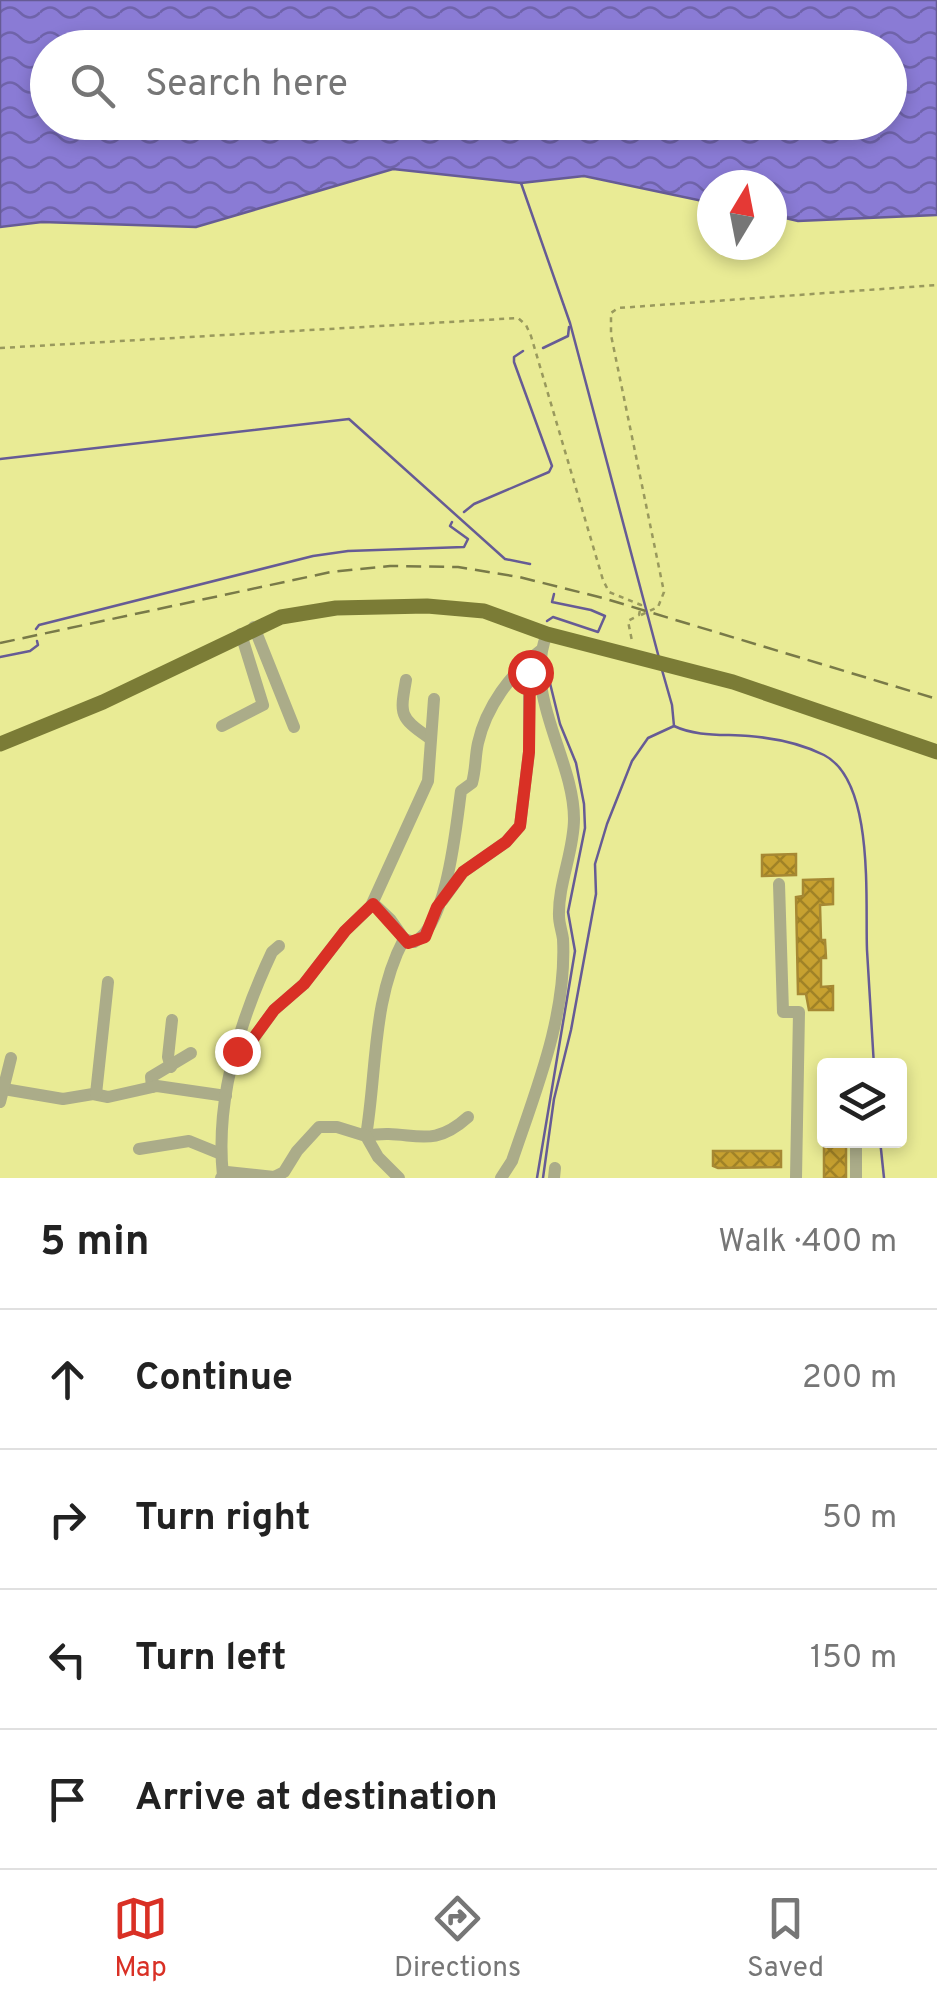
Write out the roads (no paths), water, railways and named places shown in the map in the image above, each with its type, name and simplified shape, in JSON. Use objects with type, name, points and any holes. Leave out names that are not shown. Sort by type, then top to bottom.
[{"type":"main road","points":[[0,744],[104,702],[281,616],[317,610],[427,606],[484,611],[547,634],[833,714],[937,752]]},
{"type":"street","points":[[222,726],[263,705],[247,631]]},
{"type":"street","points":[[247,631],[294,727]]},
{"type":"street","points":[[437,907],[463,872],[506,842],[520,826],[529,752],[528,683],[547,634]]},
{"type":"street","points":[[373,904],[404,939],[414,942],[425,937],[453,850],[460,791],[472,783],[481,734],[499,694],[540,651]]},
{"type":"street","points":[[501,1178],[512,1161],[552,1040],[560,985],[562,938],[558,915],[574,821],[573,801],[550,728],[540,651]]},
{"type":"street","points":[[406,680],[401,706],[404,717],[428,737]]},
{"type":"street","points":[[233,1066],[274,1010],[304,984],[345,931],[373,904],[428,781],[428,737],[434,722],[434,699]]},
{"type":"street","points":[[780,884],[783,1012],[799,1012],[796,1178]]},
{"type":"street","points":[[399,1178],[366,1136],[374,1054],[390,970],[404,939]]},
{"type":"street","points":[[222,1177],[226,1096],[247,1006],[272,952],[279,946]]},
{"type":"street","points":[[96,1094],[108,982]]},
{"type":"street","points":[[171,1067],[168,1056],[172,1020]]},
{"type":"street","points":[[152,1087],[150,1077],[191,1053]]},
{"type":"street","points":[[11,1058],[2,1095],[108,1097],[152,1087],[226,1096]]},
{"type":"street","points":[[222,1177],[227,1172],[274,1176],[284,1172],[319,1126],[366,1136],[378,1133],[439,1138],[468,1117]]},
{"type":"street","points":[[139,1149],[189,1141],[221,1154]]},
{"type":"street","points":[[856,1148],[856,1178]]},
{"type":"street","points":[[378,1178],[384,1162]]},
{"type":"water","points":[[0,0],[937,0],[937,215],[787,218],[787,170],[697,170],[697,200],[584,176],[521,183],[393,169],[196,227],[42,222],[0,227]]},
{"type":"waterway","points":[[521,183],[570,323],[659,658]]},
{"type":"waterway","points":[[543,348],[568,336],[569,327]]},
{"type":"waterway","points":[[464,512],[549,472],[552,466],[514,362],[514,357],[523,351]]},
{"type":"waterway","points":[[0,459],[349,419],[505,559],[530,564]]},
{"type":"waterway","points":[[36,629],[39,625],[313,556],[464,547],[468,539],[450,526],[452,522]]},
{"type":"waterway","points":[[547,621],[553,617],[598,632],[605,616],[552,602],[554,594]]},
{"type":"waterway","points":[[0,657],[30,651],[38,645],[37,641]]},
{"type":"waterway","points":[[543,1178],[554,1099],[596,894],[595,864],[632,761],[648,738],[674,726],[662,670]]},
{"type":"waterway","points":[[537,1178],[575,951],[568,912],[585,828],[576,763],[560,724],[547,671]]},
{"type":"waterway","points":[[674,726],[701,733],[787,742],[824,755],[840,769],[852,790],[864,844],[874,1058]]},
{"type":"waterway","points":[[881,1148],[884,1178]]},
{"type":"railway","points":[[0,643],[331,572],[390,566],[458,567],[603,598],[937,699]]}]
